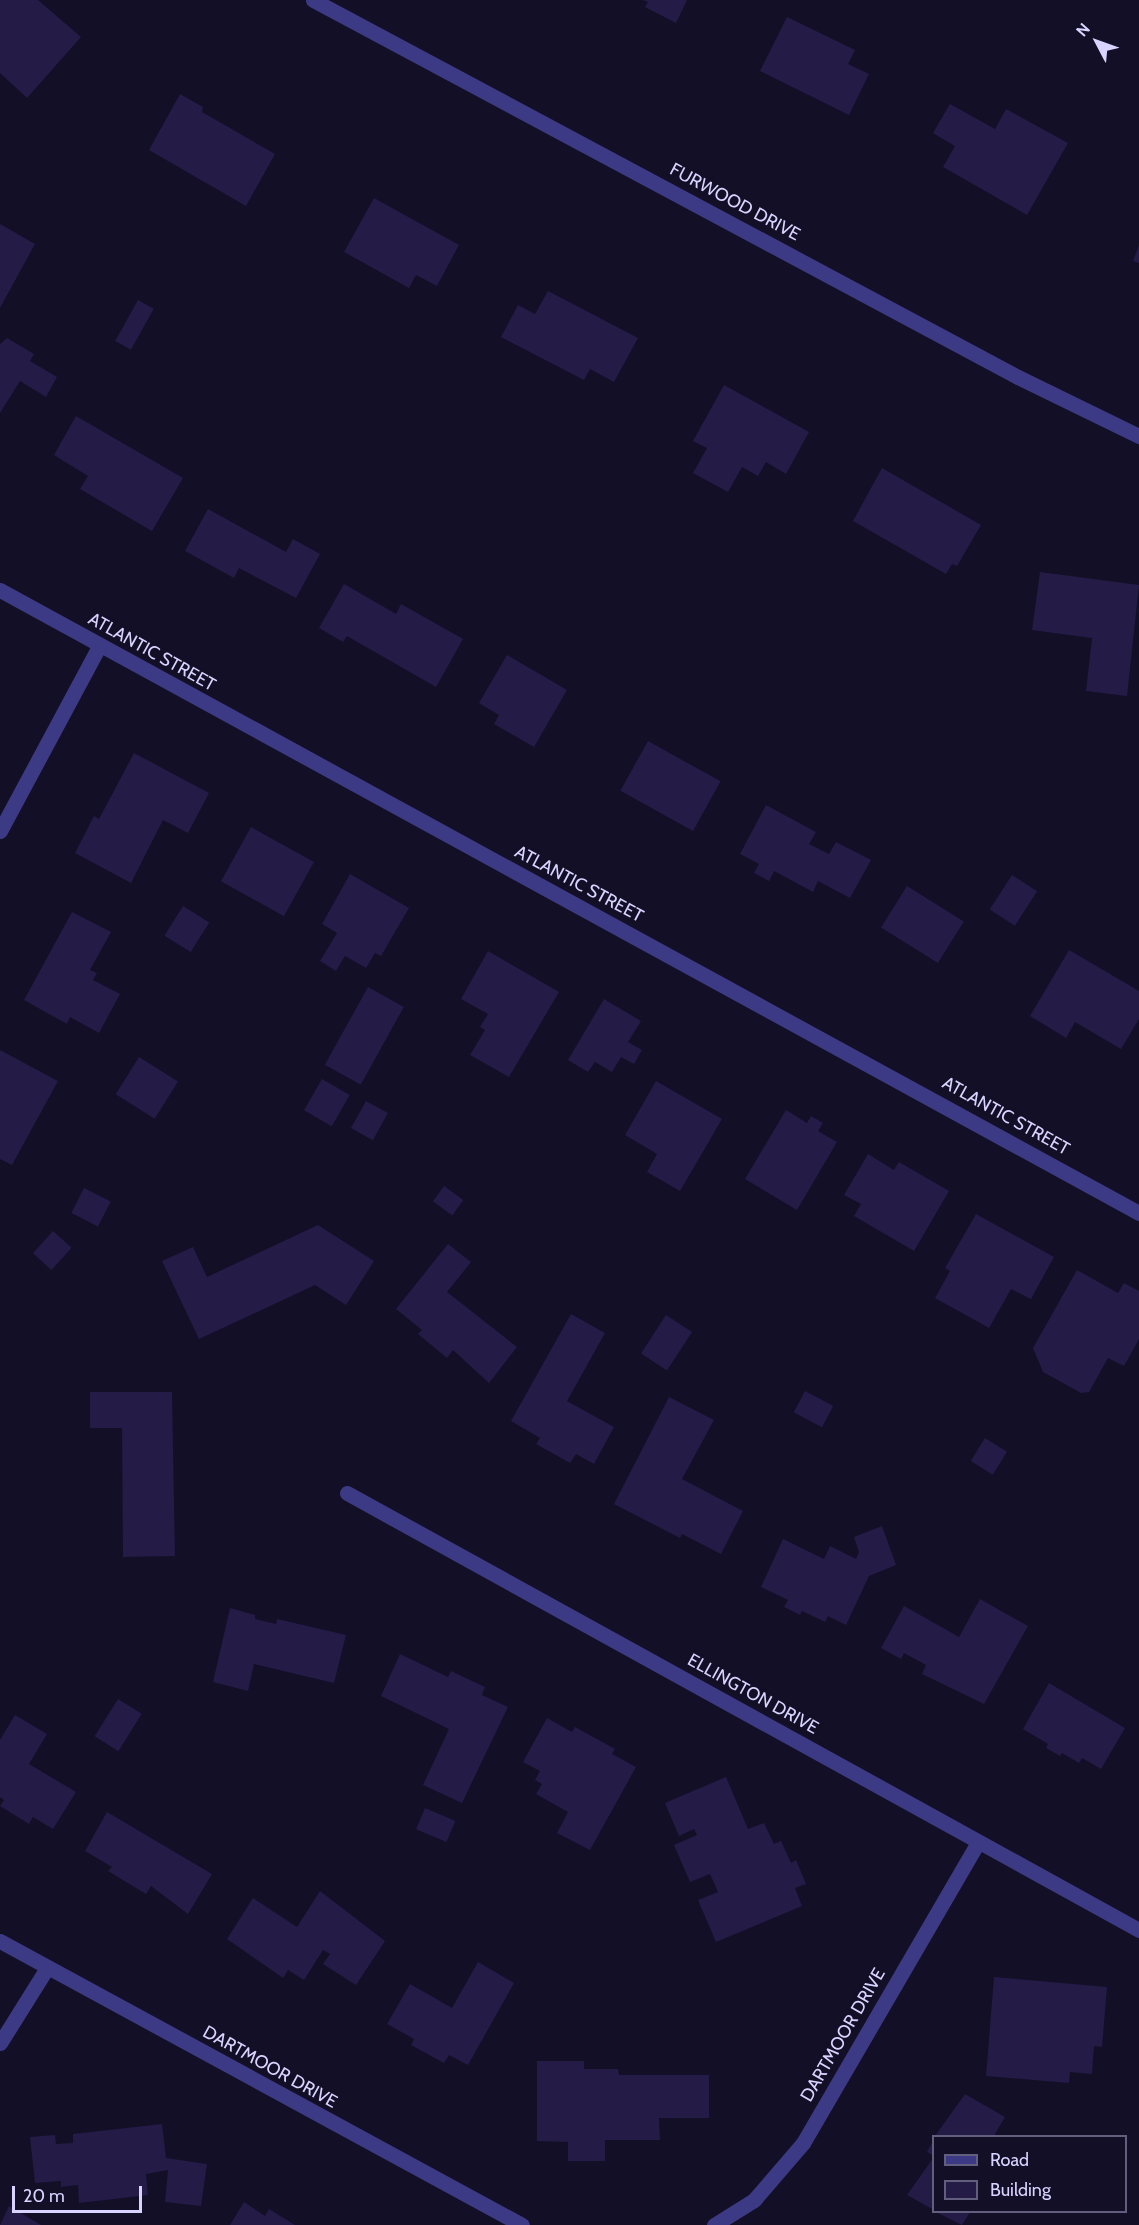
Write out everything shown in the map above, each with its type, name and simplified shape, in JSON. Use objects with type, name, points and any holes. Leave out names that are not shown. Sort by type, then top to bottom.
[{"type":"street","name":"FURWOOD DRIVE","points":[[313,0],[1018,377],[1139,436]]},
{"type":"street","name":"ATLANTIC STREET","points":[[0,590],[1139,1213]]},
{"type":"street","points":[[0,831],[99,646]]},
{"type":"street","name":"ELLINGTON DRIVE","points":[[347,1493],[1139,1930]]},
{"type":"street","name":"DARTMOOR DRIVE","points":[[714,2225],[754,2200],[803,2143],[978,1842]]},
{"type":"street","name":"DARTMOOR DRIVE","points":[[0,1941],[522,2225]]},
{"type":"street","points":[[0,2043],[47,1968]]},
{"type":"building","points":[[0,0],[38,0],[81,37],[27,98],[0,73]]},
{"type":"building","points":[[643,0],[687,0],[676,23],[645,7],[648,2]]},
{"type":"building","points":[[787,17],[855,50],[848,64],[869,74],[849,115],[760,71]]},
{"type":"building","points":[[180,94],[203,107],[202,112],[275,154],[246,206],[149,150]]},
{"type":"building","points":[[950,104],[995,129],[1006,109],[1068,143],[1027,215],[943,167],[955,146],[933,133]]},
{"type":"building","points":[[374,198],[459,245],[437,286],[416,275],[409,288],[344,252]]},
{"type":"building","points":[[0,224],[35,244],[0,308]]},
{"type":"building","points":[[1139,245],[1139,263],[1133,261]]},
{"type":"building","points":[[548,291],[638,338],[614,382],[590,369],[584,380],[501,337],[518,305],[535,314]]},
{"type":"building","points":[[138,300],[154,309],[131,350],[115,341]]},
{"type":"building","points":[[7,338],[34,354],[30,361],[57,377],[46,397],[20,381],[0,413],[0,344]]},
{"type":"building","points":[[724,385],[809,432],[786,474],[766,462],[758,476],[742,467],[728,492],[693,473],[707,448],[693,441]]},
{"type":"building","points":[[76,416],[183,478],[152,531],[80,489],[88,476],[54,455]]},
{"type":"building","points":[[882,468],[981,525],[957,566],[952,564],[946,574],[853,521]]},
{"type":"building","points":[[208,509],[286,552],[293,539],[320,554],[296,598],[239,568],[234,578],[185,551]]},
{"type":"building","points":[[1040,572],[1139,585],[1127,696],[1086,691],[1092,638],[1032,630]]},
{"type":"building","points":[[344,584],[396,614],[401,604],[463,639],[436,687],[347,636],[343,642],[319,628]]},
{"type":"building","points":[[507,655],[567,690],[534,747],[494,724],[499,715],[479,703]]},
{"type":"building","points":[[648,741],[721,781],[693,831],[620,791]]},
{"type":"building","points":[[134,753],[209,793],[188,833],[163,820],[131,883],[75,853],[94,816],[99,819]]},
{"type":"building","points":[[766,805],[816,832],[809,844],[829,854],[836,842],[871,860],[850,898],[818,881],[813,892],[774,871],[769,881],[754,873],[759,864],[740,854]]},
{"type":"building","points":[[251,827],[314,862],[284,916],[221,881]]},
{"type":"building","points":[[350,874],[409,908],[381,956],[375,953],[366,968],[345,956],[336,971],[320,961],[337,933],[322,924]]},
{"type":"building","points":[[1012,875],[1037,891],[1015,926],[990,909]]},
{"type":"building","points":[[907,886],[964,922],[938,963],[881,928]]},
{"type":"building","points":[[183,906],[209,922],[191,952],[164,936]]},
{"type":"building","points":[[72,912],[111,932],[90,970],[97,973],[93,980],[120,994],[99,1033],[70,1017],[67,1024],[24,1000]]},
{"type":"building","points":[[1069,950],[1139,991],[1139,1019],[1121,1049],[1075,1022],[1066,1038],[1030,1016]]},
{"type":"building","points":[[488,951],[559,992],[509,1077],[470,1055],[485,1030],[480,1027],[488,1014],[461,999]]},
{"type":"building","points":[[368,987],[404,1007],[361,1085],[325,1065]]},
{"type":"building","points":[[604,999],[641,1021],[628,1042],[642,1050],[634,1064],[621,1057],[612,1072],[595,1062],[588,1072],[568,1060]]},
{"type":"building","points":[[0,1050],[58,1081],[12,1165],[0,1159]]},
{"type":"building","points":[[139,1057],[178,1081],[155,1119],[116,1094]]},
{"type":"building","points":[[322,1079],[350,1095],[332,1126],[304,1110]]},
{"type":"building","points":[[656,1081],[722,1119],[680,1191],[647,1172],[657,1154],[625,1135]]},
{"type":"building","points":[[366,1101],[388,1113],[373,1140],[351,1128]]},
{"type":"building","points":[[786,1110],[807,1123],[811,1116],[823,1123],[818,1131],[837,1142],[797,1210],[745,1179]]},
{"type":"building","points":[[868,1154],[894,1170],[899,1162],[949,1191],[914,1251],[854,1216],[861,1204],[844,1195]]},
{"type":"building","points":[[444,1186],[463,1200],[452,1215],[433,1201]]},
{"type":"building","points":[[84,1188],[111,1202],[98,1227],[71,1213]]},
{"type":"building","points":[[976,1214],[1054,1257],[1031,1299],[1011,1289],[989,1328],[935,1298],[950,1271],[945,1268]]},
{"type":"building","points":[[318,1225],[374,1261],[346,1305],[315,1285],[199,1339],[162,1261],[193,1247],[207,1277]]},
{"type":"building","points":[[53,1231],[72,1248],[52,1270],[33,1253]]},
{"type":"building","points":[[448,1244],[471,1262],[447,1292],[517,1347],[489,1383],[453,1350],[447,1358],[418,1334],[422,1330],[396,1309]]},
{"type":"building","points":[[1077,1270],[1118,1293],[1124,1283],[1139,1291],[1139,1339],[1124,1366],[1108,1358],[1089,1392],[1081,1393],[1043,1372],[1033,1348]]},
{"type":"building","points":[[571,1314],[605,1333],[567,1401],[614,1427],[594,1464],[576,1454],[570,1463],[536,1444],[540,1438],[511,1421]]},
{"type":"building","points":[[666,1315],[692,1332],[667,1370],[641,1354]]},
{"type":"building","points":[[805,1391],[833,1406],[822,1427],[794,1412]]},
{"type":"building","points":[[90,1392],[172,1392],[175,1556],[123,1557],[122,1428],[90,1428]]},
{"type":"building","points":[[669,1397],[714,1420],[682,1479],[743,1511],[721,1554],[682,1534],[680,1538],[614,1504]]},
{"type":"building","points":[[985,1438],[1007,1452],[993,1475],[971,1461]]},
{"type":"building","points":[[882,1526],[896,1565],[869,1576],[846,1625],[828,1616],[825,1622],[802,1611],[800,1615],[784,1607],[788,1600],[761,1587],[783,1539],[824,1559],[830,1546],[856,1559],[859,1552],[854,1537]]},
{"type":"building","points":[[980,1599],[1028,1626],[984,1704],[922,1674],[926,1665],[904,1653],[901,1659],[881,1648],[904,1606],[959,1637]]},
{"type":"building","points":[[230,1608],[255,1615],[255,1619],[276,1624],[277,1619],[346,1635],[334,1683],[254,1664],[248,1691],[213,1682]]},
{"type":"building","points":[[400,1654],[448,1677],[451,1671],[485,1687],[482,1695],[508,1707],[462,1803],[423,1785],[449,1729],[381,1696]]},
{"type":"building","points":[[1049,1683],[1125,1728],[1101,1769],[1082,1758],[1079,1763],[1062,1753],[1060,1756],[1046,1748],[1048,1744],[1023,1729]]},
{"type":"building","points":[[118,1699],[142,1714],[118,1751],[95,1736]]},
{"type":"building","points":[[15,1715],[47,1734],[29,1764],[76,1792],[53,1829],[33,1817],[29,1824],[0,1806],[4,1800],[0,1797],[0,1740]]},
{"type":"building","points":[[547,1718],[572,1732],[575,1727],[615,1749],[612,1754],[636,1767],[590,1850],[557,1833],[568,1812],[536,1794],[542,1784],[535,1780],[540,1771],[523,1762]]},
{"type":"building","points":[[726,1777],[748,1829],[764,1823],[774,1844],[781,1841],[791,1863],[796,1860],[806,1884],[795,1888],[802,1906],[716,1942],[698,1900],[718,1892],[710,1874],[690,1882],[674,1845],[697,1835],[694,1829],[679,1836],[665,1803]]},
{"type":"building","points":[[425,1808],[455,1821],[446,1842],[416,1829]]},
{"type":"building","points":[[107,1812],[212,1874],[188,1914],[151,1886],[146,1894],[108,1871],[112,1867],[85,1851]]},
{"type":"building","points":[[320,1891],[385,1941],[356,1985],[323,1964],[330,1954],[323,1950],[304,1980],[288,1970],[283,1978],[227,1939],[253,1898],[297,1927]]},
{"type":"building","points":[[478,1962],[514,1983],[468,2065],[449,2055],[444,2063],[411,2045],[414,2039],[387,2024],[410,1984],[452,2008]]},
{"type":"building","points":[[994,1977],[1107,1987],[1102,2047],[1094,2046],[1092,2074],[1070,2072],[1069,2083],[986,2076]]},
{"type":"building","points":[[537,2061],[584,2061],[584,2069],[618,2069],[619,2075],[709,2075],[709,2118],[659,2118],[660,2140],[605,2140],[605,2161],[568,2161],[568,2142],[537,2141]]},
{"type":"building","points":[[965,2094],[1005,2117],[995,2135],[936,2135]]},
{"type":"building","points":[[162,2124],[166,2158],[207,2164],[201,2206],[165,2202],[168,2170],[146,2174],[148,2195],[79,2203],[78,2185],[61,2187],[61,2181],[35,2183],[30,2137],[55,2135],[56,2144],[73,2143],[73,2134]]},
{"type":"building","points":[[932,2143],[932,2155],[927,2152]]},
{"type":"building","points":[[932,2160],[932,2209],[907,2195]]},
{"type":"building","points":[[244,2202],[265,2216],[269,2209],[295,2225],[230,2225]]},
{"type":"building","points":[[9,2206],[41,2225],[0,2225]]},
{"type":"building","points":[[938,2213],[969,2213],[962,2225]]}]
